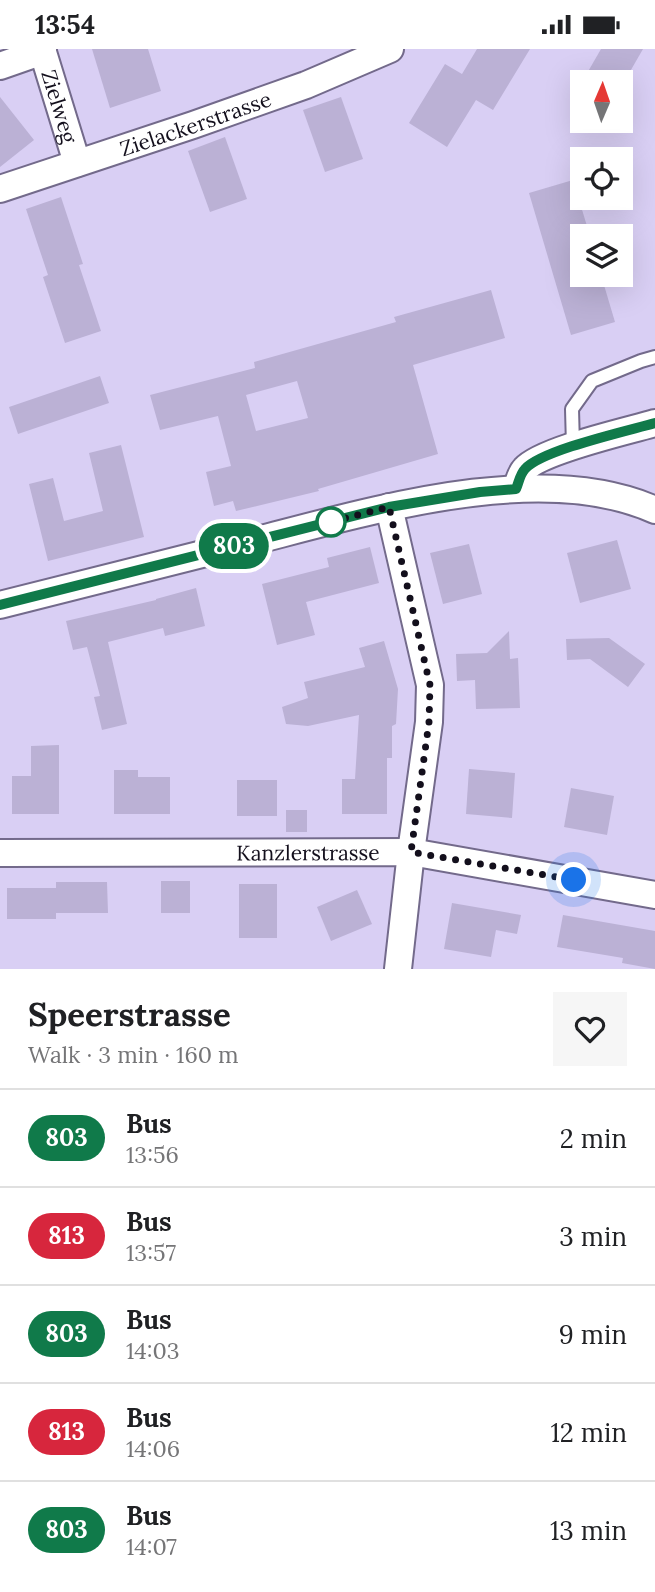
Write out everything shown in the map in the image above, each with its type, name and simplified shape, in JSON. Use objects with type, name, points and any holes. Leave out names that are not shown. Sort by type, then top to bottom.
[{"type":"street","name":"Zielackerstrasse","points":[[0,189],[306,85],[390,49]]},
{"type":"street","name":"Zielweg","points":[[42,50],[77,163]]},
{"type":"street","points":[[0,66],[42,50]]},
{"type":"street","points":[[516,489],[520,476],[531,464],[573,447],[655,423]]},
{"type":"street","points":[[0,605],[389,507],[480,492],[560,488],[643,505],[655,510]]},
{"type":"street","points":[[389,507],[430,685],[429,722],[398,969]]},
{"type":"street","name":"Kanzlerstrasse","points":[[0,853],[411,852],[655,895]]},
{"type":"lane","points":[[573,447],[572,409],[592,381],[655,357]]},
{"type":"building","points":[[92,49],[148,49],[161,91],[110,108]]},
{"type":"building","points":[[477,49],[530,49],[493,110],[476,100],[447,147],[409,123],[445,64],[462,74]]},
{"type":"building","points":[[601,49],[643,49],[631,70],[589,70]]},
{"type":"building","points":[[0,97],[34,140],[0,167]]},
{"type":"building","points":[[341,97],[363,159],[325,172],[303,110]]},
{"type":"building","points":[[225,137],[247,199],[210,212],[188,151]]},
{"type":"building","points":[[570,181],[570,210],[582,210],[586,224],[570,224],[570,287],[605,287],[615,322],[571,335],[529,193]]},
{"type":"building","points":[[61,197],[83,264],[79,265],[101,331],[65,343],[43,277],[48,275],[26,209]]},
{"type":"building","points":[[491,290],[505,338],[413,365],[438,454],[318,489],[319,491],[236,511],[233,501],[214,506],[206,472],[231,466],[218,416],[160,430],[150,395],[255,368],[254,362],[396,322],[394,317]],"holes":[[[297,381],[308,418],[256,431],[246,395]]]},
{"type":"building","points":[[100,376],[109,403],[18,434],[9,407]]},
{"type":"building","points":[[121,445],[144,537],[48,561],[29,484],[53,478],[64,521],[103,511],[89,453]]},
{"type":"building","points":[[617,540],[631,589],[580,603],[567,553]]},
{"type":"building","points":[[469,544],[482,594],[443,604],[430,553]]},
{"type":"building","points":[[370,547],[379,583],[306,602],[315,635],[277,645],[262,584],[329,567],[327,558]]},
{"type":"building","points":[[196,588],[205,626],[165,636],[163,628],[108,642],[127,724],[102,730],[94,697],[100,696],[87,647],[73,650],[66,621]]},
{"type":"building","points":[[509,631],[510,659],[518,658],[520,708],[476,709],[475,680],[457,681],[456,654],[487,653]]},
{"type":"building","points":[[609,638],[645,664],[628,687],[590,659],[567,660],[566,639]]},
{"type":"building","points":[[384,641],[398,689],[396,724],[392,726],[392,758],[387,758],[387,814],[342,814],[342,779],[355,779],[359,715],[308,726],[286,724],[282,707],[308,698],[304,682],[365,667],[359,648]]},
{"type":"building","points":[[59,745],[59,814],[12,814],[12,776],[31,776],[31,746]]},
{"type":"building","points":[[469,769],[515,773],[512,818],[466,814]]},
{"type":"building","points":[[114,770],[138,770],[138,777],[170,777],[170,814],[114,814]]},
{"type":"building","points":[[237,780],[277,780],[277,816],[237,816]]},
{"type":"building","points":[[571,788],[614,796],[607,835],[564,827]]},
{"type":"building","points":[[286,810],[307,810],[307,832],[286,832]]},
{"type":"building","points":[[161,881],[190,881],[190,913],[161,913]]},
{"type":"building","points":[[56,882],[107,882],[108,913],[56,913],[56,919],[7,919],[7,888],[56,888]]},
{"type":"building","points":[[239,884],[277,884],[277,938],[239,938]]},
{"type":"building","points":[[357,890],[372,924],[331,941],[317,907]]},
{"type":"building","points":[[452,903],[521,915],[517,934],[496,930],[491,957],[444,949]]},
{"type":"building","points":[[563,915],[655,931],[655,969],[622,963],[623,958],[557,947]]},
{"type":"bus line","name":"803","points":[[0,605],[389,507],[516,489],[524,470],[540,459],[655,423]]},
{"type":"route","points":[[331,522],[326,523],[389,507],[430,685],[429,722],[411,852],[574,880]]}]
